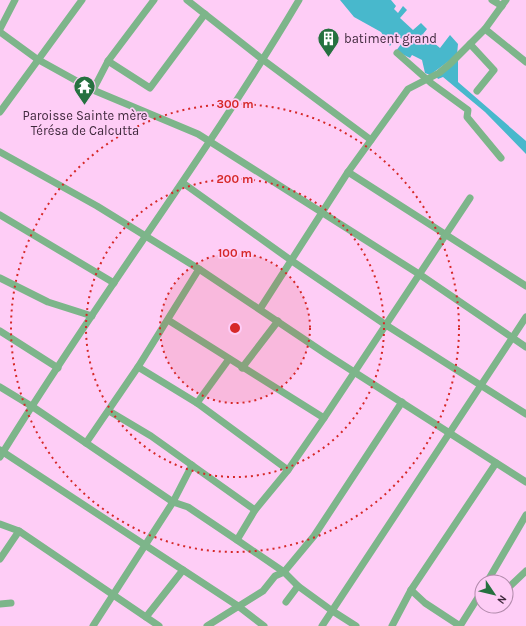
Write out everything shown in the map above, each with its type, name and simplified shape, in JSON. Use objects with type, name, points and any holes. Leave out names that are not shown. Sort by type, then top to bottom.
[{"type":"street","points":[[15,0],[0,31],[38,59],[93,90],[198,134],[322,214],[419,274],[526,347]]},
{"type":"street","points":[[0,112],[82,0]]},
{"type":"street","points":[[93,90],[108,61],[154,0]]},
{"type":"street","points":[[187,0],[262,59],[372,140]]},
{"type":"street","points":[[264,626],[238,606],[1,453],[33,407],[114,282],[183,183],[299,0]]},
{"type":"street","points":[[260,309],[348,172],[408,89],[450,64],[485,29],[504,3],[492,0]]},
{"type":"street","points":[[108,61],[150,88],[185,44],[205,14]]},
{"type":"street","points":[[485,29],[526,62]]},
{"type":"street","points":[[470,44],[494,70],[477,91]]},
{"type":"street","points":[[397,53],[427,79],[468,110],[467,117],[501,158]]},
{"type":"street","points":[[0,152],[146,236],[200,269],[526,482]]},
{"type":"street","points":[[348,172],[526,286]]},
{"type":"street","points":[[183,183],[292,261],[386,325],[526,414]]},
{"type":"street","points":[[237,540],[255,510],[288,470],[324,418],[470,198]]},
{"type":"street","points":[[0,215],[114,282]]},
{"type":"street","points":[[86,443],[138,367],[200,269]]},
{"type":"street","points":[[0,278],[48,302],[92,316]]},
{"type":"street","points":[[322,626],[331,610],[526,317]]},
{"type":"street","points":[[168,320],[242,368],[324,418]]},
{"type":"street","points":[[242,368],[278,321]]},
{"type":"street","points":[[0,331],[58,368]]},
{"type":"street","points":[[197,403],[229,359]]},
{"type":"street","points":[[138,367],[197,403],[288,470]]},
{"type":"street","points":[[0,387],[33,407],[174,502],[188,508],[237,540],[284,572],[298,586],[331,610],[356,626]]},
{"type":"street","points":[[207,626],[263,591],[275,576],[284,572],[314,536],[402,402]]},
{"type":"street","points":[[109,411],[151,436],[255,510]]},
{"type":"street","points":[[392,626],[411,590],[496,463]]},
{"type":"street","points":[[93,626],[174,502],[192,465]]},
{"type":"street","points":[[493,574],[526,515]]},
{"type":"street","points":[[0,524],[19,531],[159,626]]},
{"type":"street","points":[[0,559],[19,531]]},
{"type":"street","points":[[146,617],[183,570]]},
{"type":"street","points":[[514,582],[526,571]]},
{"type":"street","points":[[286,602],[298,586]]},
{"type":"street","points":[[411,590],[425,603],[460,626],[474,604]]},
{"type":"street","points":[[0,604],[11,603]]},
{"type":"water","points":[[340,0],[391,0],[396,6],[394,9],[398,13],[403,6],[407,10],[400,18],[413,30],[421,23],[427,29],[423,34],[440,48],[450,35],[458,44],[457,55],[430,75],[425,73],[422,60],[412,55],[410,58],[396,51],[404,40],[397,36],[390,46],[381,32],[354,17]]},
{"type":"water","points":[[458,59],[458,82],[526,141],[526,154],[485,112],[443,77],[438,79],[436,76]]},
{"type":"place","name":"batiment grand","points":[[328,58]]},
{"type":"place","name":"Paroisse Sainte mère Térésa de Calcutta","points":[[85,106]]}]
